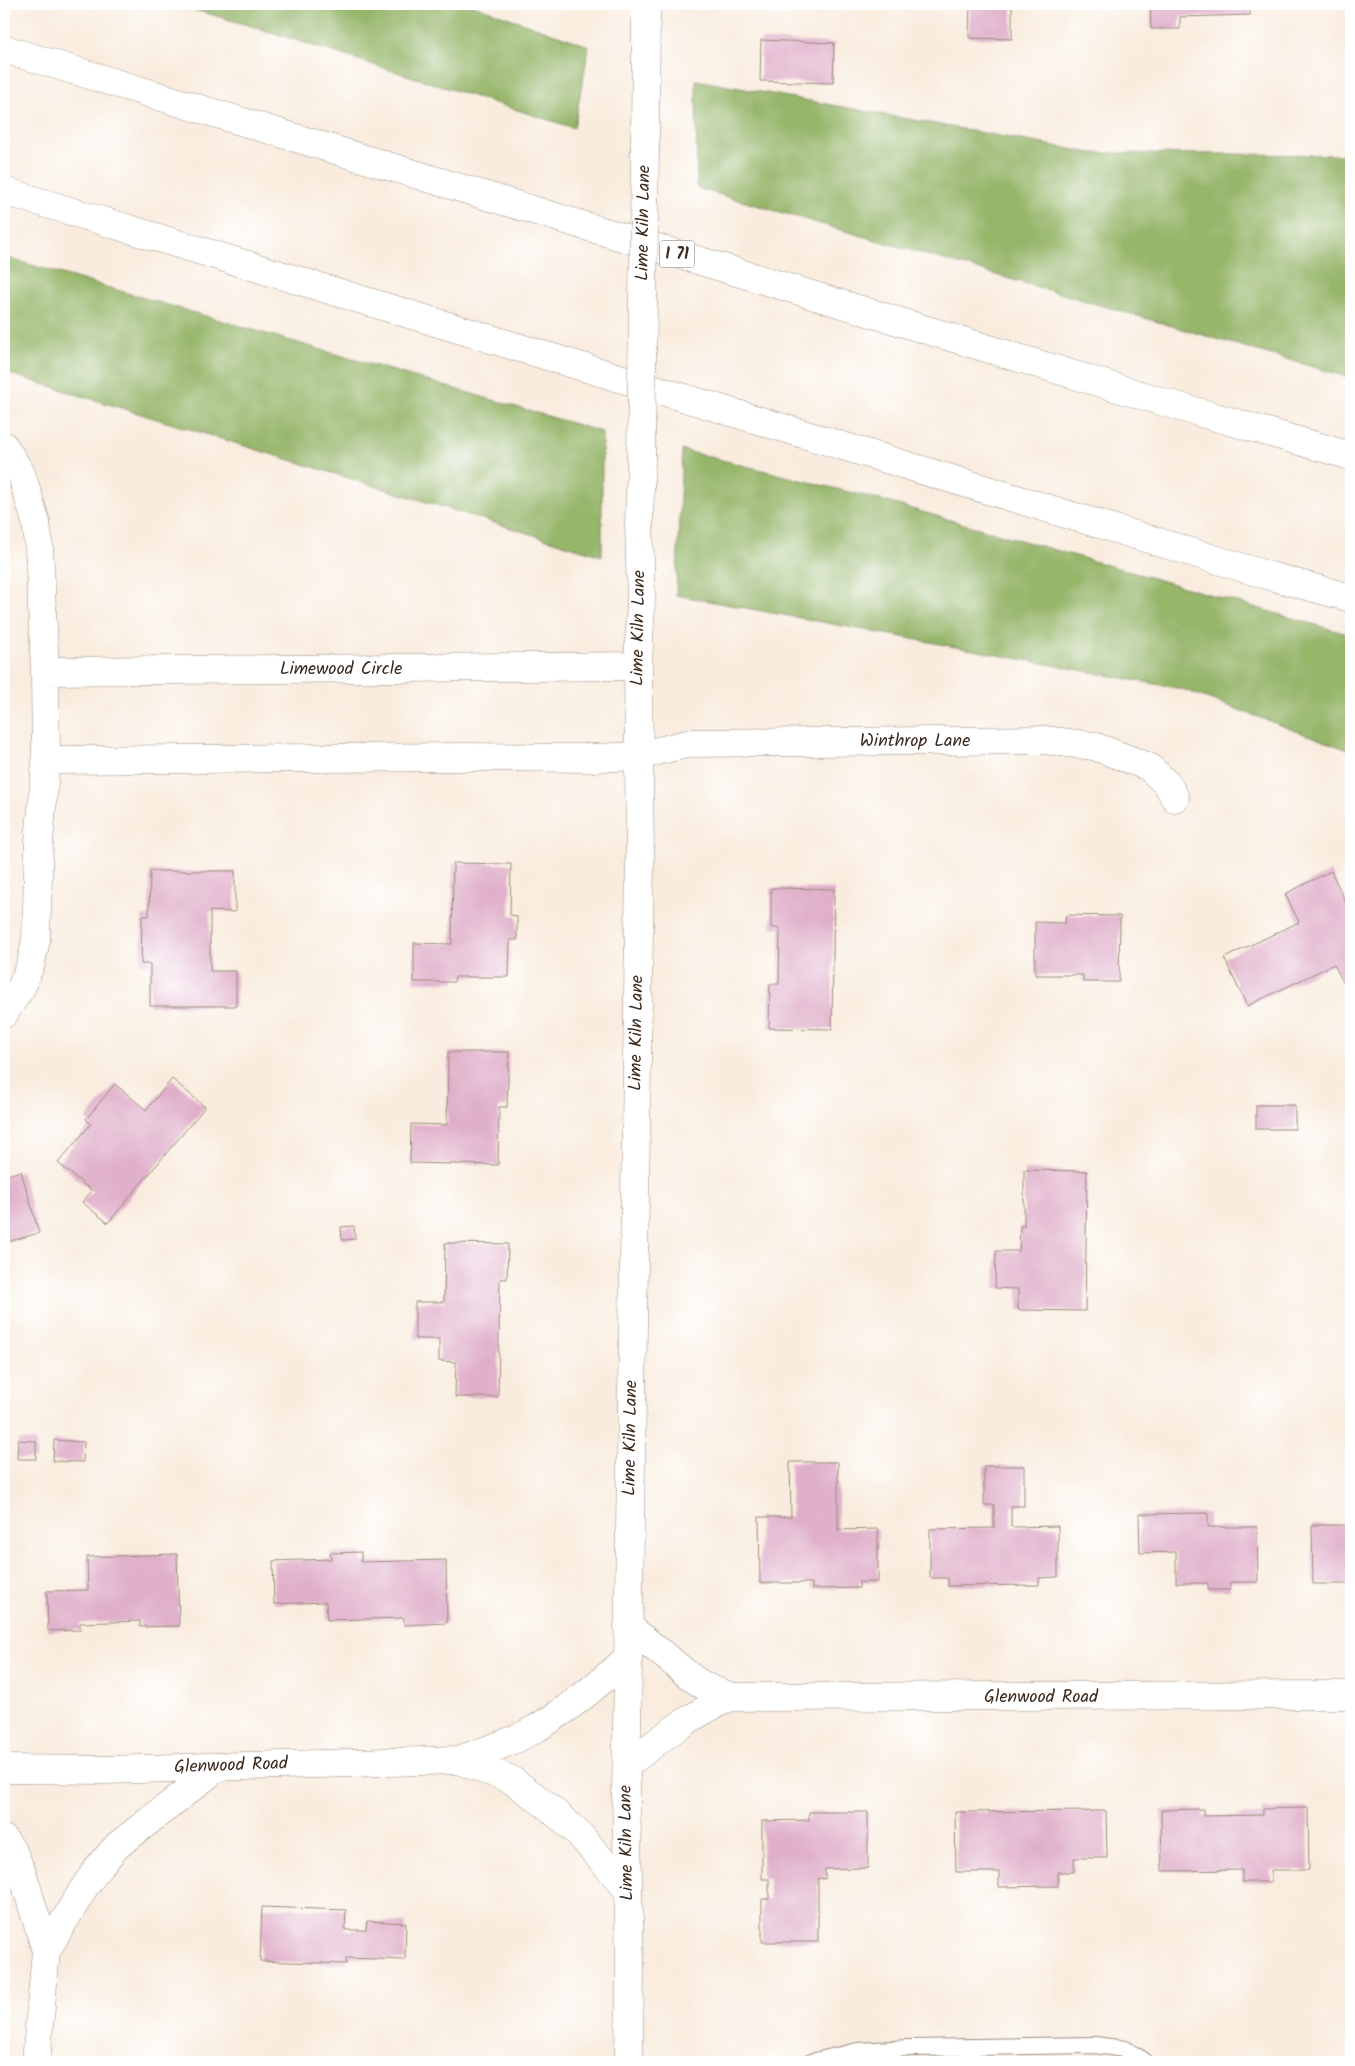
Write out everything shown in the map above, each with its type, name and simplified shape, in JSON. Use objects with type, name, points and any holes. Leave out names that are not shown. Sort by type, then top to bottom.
[{"type":"main road","name":"Lime Kiln Lane","points":[[629,2062],[628,1626],[640,863],[637,756],[641,600],[639,524],[646,4]]},
{"type":"main road","name":"I 71","points":[[4,48],[1170,404],[1351,456]]},
{"type":"main road","points":[[4,191],[1251,570],[1351,598]]},
{"type":"main road","points":[[4,446],[21,473],[36,522],[40,547],[45,671],[46,760],[39,842],[36,939],[31,963],[22,986],[4,1014]]},
{"type":"main road","name":"Limewood Circle","points":[[45,671],[638,666]]},
{"type":"main road","name":"Winthrop Lane","points":[[637,756],[691,743],[1034,740],[1075,742],[1094,746],[1149,767],[1168,785],[1175,798]]},
{"type":"main road","points":[[46,760],[637,756]]},
{"type":"main road","name":"Glenwood Road","points":[[628,1626],[692,1678],[706,1687],[731,1697],[1351,1695]]},
{"type":"main road","name":"Glenwood Road","points":[[4,1769],[105,1770],[458,1760],[527,1734],[582,1697],[628,1658]]},
{"type":"main road","name":"Glenwood Road","points":[[627,1765],[690,1718],[731,1697]]},
{"type":"main road","name":"Glenwood Road","points":[[458,1760],[510,1779],[530,1792],[566,1820],[628,1890]]},
{"type":"main road","points":[[46,1951],[84,1888],[100,1865],[118,1845],[218,1767]]},
{"type":"main road","points":[[4,1840],[22,1872],[46,1951],[36,2062]]},
{"type":"lane","points":[[811,2062],[858,2051],[870,2056],[1095,2045],[1124,2049],[1143,2062]]},
{"type":"green space","points":[[174,4],[470,4],[589,46],[574,128],[251,26]]},
{"type":"green space","points":[[696,80],[1092,153],[1351,155],[1351,378],[697,188]]},
{"type":"green space","points":[[4,257],[602,432],[602,556],[4,372]]},
{"type":"green space","points":[[682,450],[877,499],[1351,635],[1351,751],[1182,689],[676,595]]},
{"type":"building","points":[[970,4],[1012,4],[1012,39],[969,38]]},
{"type":"building","points":[[1150,4],[1250,4],[1250,15],[1180,17],[1180,29],[1151,29]]},
{"type":"building","points":[[761,40],[834,43],[833,83],[760,81]]},
{"type":"building","points":[[453,863],[511,864],[510,915],[517,916],[517,940],[510,940],[509,977],[455,977],[454,982],[414,982],[414,943],[452,944]]},
{"type":"building","points":[[150,871],[235,871],[235,912],[210,911],[210,971],[236,971],[236,1006],[150,1006],[150,964],[141,964],[142,916],[149,916]]},
{"type":"building","points":[[1331,871],[1351,913],[1351,978],[1343,982],[1334,964],[1247,1006],[1224,958],[1299,922],[1285,894]]},
{"type":"building","points":[[771,888],[834,889],[832,1029],[769,1028],[770,984],[779,984],[780,928],[771,928]]},
{"type":"building","points":[[1066,915],[1120,916],[1119,982],[1083,982],[1083,975],[1035,975],[1035,922],[1065,923]]},
{"type":"building","points":[[448,1052],[509,1052],[507,1107],[499,1107],[498,1165],[410,1163],[411,1124],[447,1125]]},
{"type":"building","points":[[172,1079],[205,1107],[108,1223],[82,1202],[92,1191],[58,1163],[91,1124],[86,1119],[115,1084],[146,1110]]},
{"type":"building","points":[[1256,1105],[1295,1105],[1295,1129],[1256,1129]]},
{"type":"building","points":[[1024,1170],[1087,1171],[1085,1311],[1018,1310],[1018,1289],[995,1288],[996,1251],[1019,1251],[1020,1226],[1024,1226]]},
{"type":"building","points":[[21,1171],[39,1233],[4,1243],[4,1176]]},
{"type":"building","points":[[354,1226],[355,1239],[342,1240],[341,1227]]},
{"type":"building","points":[[445,1243],[508,1244],[507,1279],[500,1279],[498,1397],[455,1397],[456,1362],[439,1361],[439,1339],[415,1339],[415,1302],[444,1302]]},
{"type":"building","points":[[18,1440],[36,1441],[36,1459],[17,1459]]},
{"type":"building","points":[[54,1440],[84,1442],[83,1462],[53,1461]]},
{"type":"building","points":[[790,1462],[838,1462],[838,1530],[878,1529],[878,1582],[859,1582],[859,1588],[812,1589],[812,1583],[760,1583],[759,1517],[791,1517]]},
{"type":"building","points":[[984,1466],[1024,1466],[1024,1506],[1011,1506],[1011,1527],[1058,1526],[1058,1577],[1039,1578],[1039,1585],[948,1586],[948,1578],[930,1578],[930,1529],[994,1528],[994,1505],[984,1505]]},
{"type":"building","points":[[1208,1513],[1208,1527],[1257,1527],[1258,1582],[1230,1582],[1230,1590],[1208,1590],[1208,1583],[1176,1583],[1176,1552],[1140,1553],[1139,1514]]},
{"type":"building","points":[[1312,1525],[1351,1525],[1351,1584],[1313,1584]]},
{"type":"building","points":[[361,1552],[361,1562],[446,1560],[447,1623],[404,1625],[404,1618],[327,1620],[326,1602],[274,1604],[273,1561],[331,1559],[330,1553]]},
{"type":"building","points":[[177,1554],[179,1626],[140,1627],[140,1621],[80,1623],[80,1630],[48,1631],[47,1591],[88,1590],[87,1557]]},
{"type":"building","points":[[1308,1808],[1309,1870],[1271,1870],[1271,1882],[1242,1882],[1242,1870],[1162,1871],[1161,1810],[1203,1809],[1203,1816],[1263,1815],[1263,1809]]},
{"type":"building","points":[[1106,1811],[1107,1858],[1074,1858],[1074,1872],[1058,1872],[1058,1886],[999,1887],[999,1872],[956,1872],[955,1812]]},
{"type":"building","points":[[809,1812],[868,1812],[868,1868],[825,1869],[825,1879],[818,1878],[818,1942],[762,1942],[762,1899],[769,1899],[769,1879],[762,1879],[762,1821],[809,1820]]},
{"type":"building","points":[[262,1907],[346,1910],[345,1930],[366,1930],[367,1921],[406,1923],[405,1960],[346,1958],[346,1964],[260,1961]]}]
